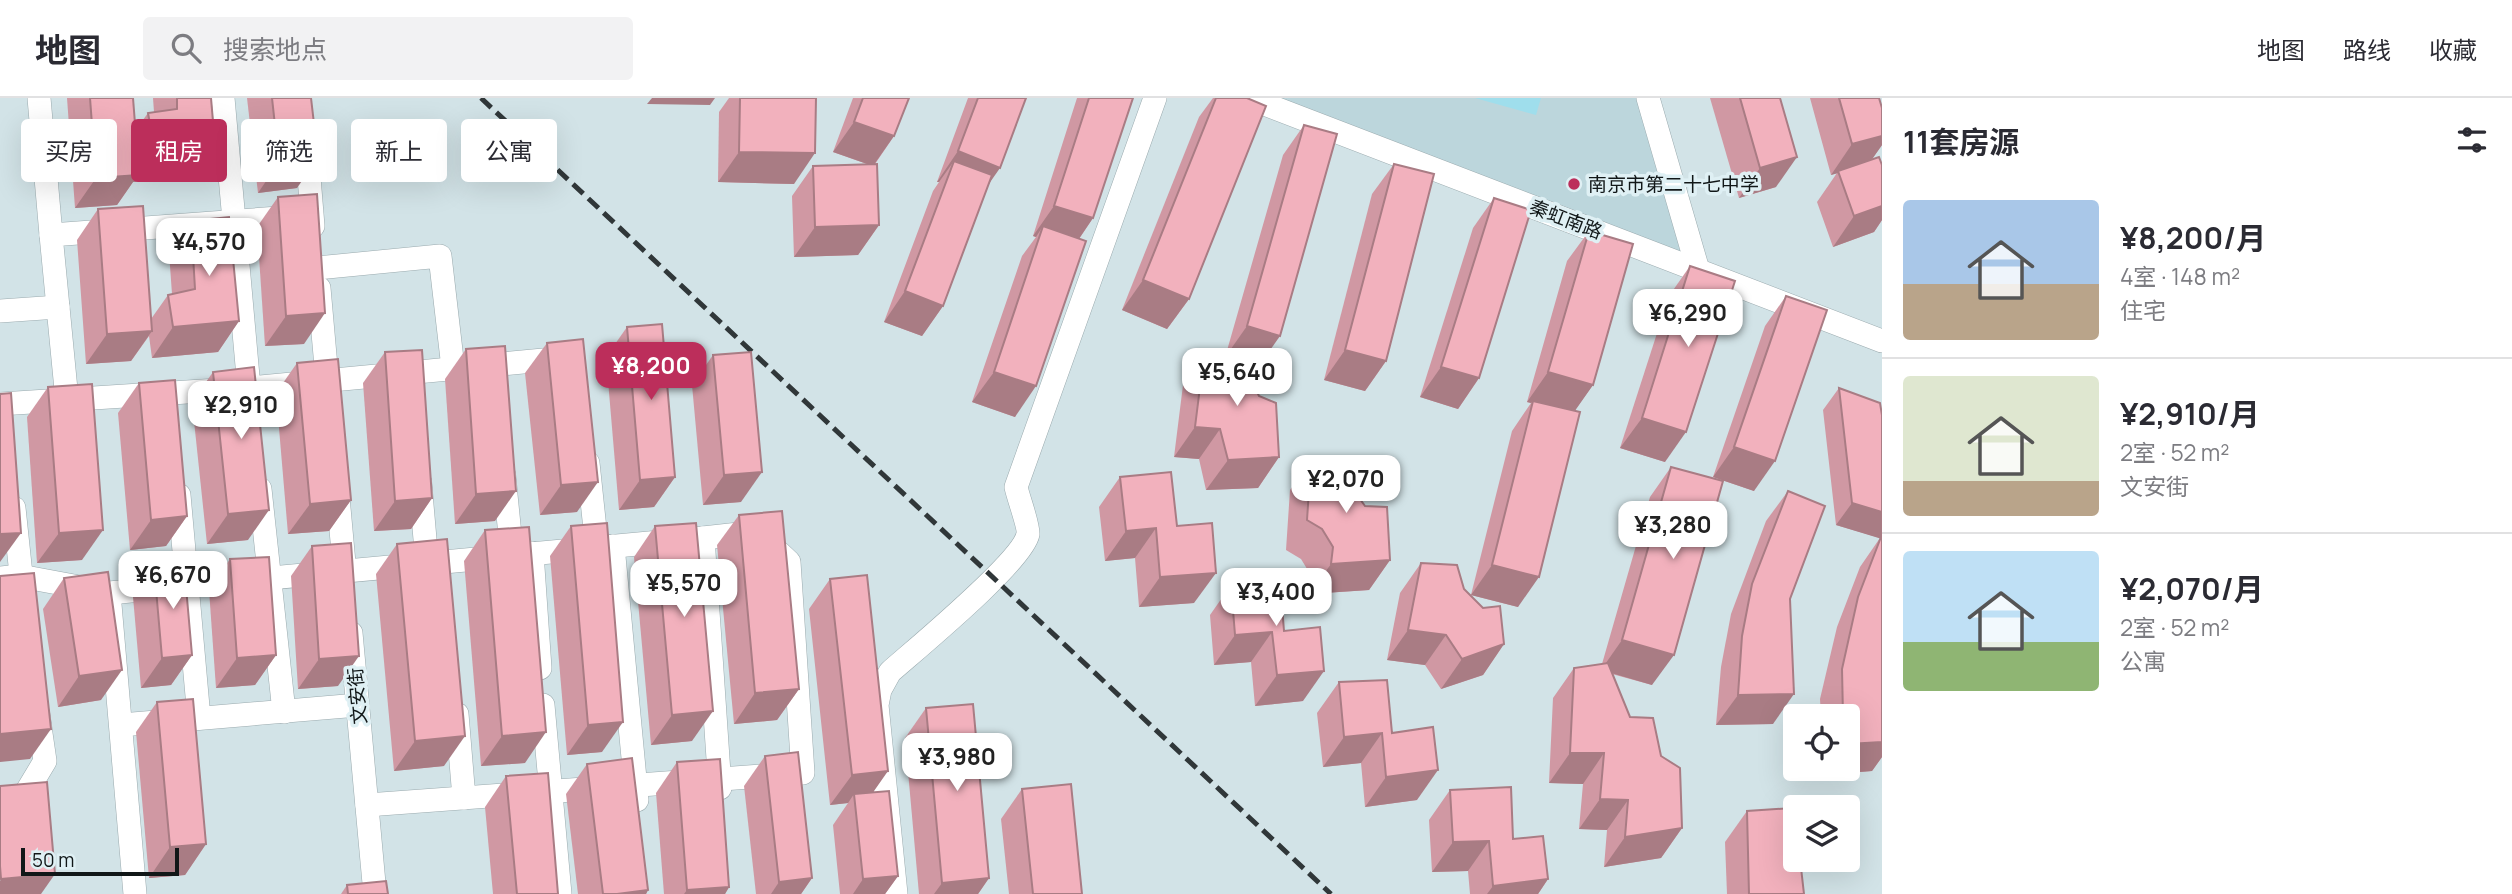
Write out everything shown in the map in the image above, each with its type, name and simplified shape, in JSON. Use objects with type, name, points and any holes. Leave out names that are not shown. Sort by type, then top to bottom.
[{"type":"street","points":[[40,98],[67,400]]},
{"type":"street","points":[[223,98],[252,415]]},
{"type":"street","points":[[896,894],[877,705],[880,690],[890,672],[983,587],[1022,545],[1028,532],[1016,486],[1155,98]]},
{"type":"street","name":"秦虹南路","points":[[1249,98],[1882,341]]},
{"type":"street","points":[[1648,98],[1698,270]]},
{"type":"street","points":[[309,182],[330,407]]},
{"type":"street","points":[[51,235],[312,215]]},
{"type":"street","points":[[317,268],[440,256],[453,368]]},
{"type":"street","points":[[0,311],[58,307]]},
{"type":"street","points":[[6,430],[2,404],[249,388],[577,357],[578,371]]},
{"type":"street","points":[[493,365],[496,392]]},
{"type":"street","points":[[410,372],[412,399]]},
{"type":"street","points":[[170,393],[173,421]]},
{"type":"street","points":[[585,439],[605,547],[639,826]]},
{"type":"street","points":[[501,446],[522,554],[559,894]]},
{"type":"street","points":[[417,453],[436,561],[446,587]]},
{"type":"street","name":"文安街","points":[[335,461],[375,894]]},
{"type":"street","points":[[258,469],[284,712]]},
{"type":"street","points":[[177,476],[199,718]]},
{"type":"street","points":[[11,483],[10,577],[27,629]]},
{"type":"street","points":[[10,577],[109,593],[757,532],[789,562],[803,774],[367,805]]},
{"type":"street","points":[[703,538],[721,804]]},
{"type":"street","points":[[109,593],[135,894]]},
{"type":"street","points":[[455,692],[464,798]]},
{"type":"street","points":[[0,803],[21,801],[45,761],[36,695]]},
{"type":"street","points":[[121,725],[358,705]]},
{"type":"shaded area","name":"南京市第二十七中学","points":[[1249,98],[1648,98],[1698,270]]},
{"type":"shaded area","points":[[1475,98],[1541,98],[1536,115]]},
{"type":"building","points":[[90,98],[133,98],[135,119],[131,119],[131,176],[117,177],[117,119],[92,119]]},
{"type":"building","points":[[177,98],[211,98],[213,119],[149,119],[148,113],[177,109]]},
{"type":"building","points":[[272,98],[311,98],[313,119],[274,119]]},
{"type":"building","points":[[740,98],[816,98],[815,153],[739,152]]},
{"type":"building","points":[[863,98],[909,98],[894,136],[854,122]]},
{"type":"building","points":[[978,98],[1026,98],[1000,168],[958,151]]},
{"type":"building","points":[[1089,98],[1133,98],[1093,218],[1054,206]]},
{"type":"building","points":[[1216,98],[1247,98],[1266,106],[1189,299],[1143,280]]},
{"type":"building","points":[[1740,98],[1780,98],[1797,157],[1760,168]]},
{"type":"building","points":[[1839,98],[1879,98],[1882,108],[1882,136],[1852,144]]},
{"type":"building","points":[[1304,125],[1337,134],[1280,336],[1247,326]]},
{"type":"building","points":[[1879,157],[1882,165],[1882,206],[1854,216],[1838,171]]},
{"type":"building","points":[[954,161],[992,175],[943,306],[905,291]]},
{"type":"building","points":[[877,164],[879,225],[815,227],[813,166]]},
{"type":"building","points":[[1394,164],[1434,174],[1386,361],[1345,350]]},
{"type":"building","points":[[317,194],[325,313],[286,316],[278,197]]},
{"type":"building","points":[[1494,198],[1531,210],[1479,378],[1441,367]]},
{"type":"building","points":[[143,206],[152,331],[107,334],[98,209]]},
{"type":"building","points":[[229,217],[239,321],[173,327],[168,295],[195,289],[191,221]]},
{"type":"building","points":[[1043,226],[1086,241],[1036,386],[994,372]]},
{"type":"building","points":[[1589,231],[1633,244],[1593,385],[1548,372]]},
{"type":"building","points":[[1690,266],[1735,281],[1686,432],[1642,418]]},
{"type":"building","points":[[1786,296],[1827,310],[1775,461],[1734,447]]},
{"type":"building","points":[[662,324],[675,477],[640,480],[627,327]]},
{"type":"building","points":[[583,339],[598,482],[561,485],[547,343]]},
{"type":"building","points":[[505,346],[516,491],[476,494],[466,349]]},
{"type":"building","points":[[422,350],[432,498],[395,501],[385,352]]},
{"type":"building","points":[[751,352],[762,472],[724,475],[713,355]]},
{"type":"building","points":[[1248,352],[1252,381],[1259,396],[1276,403],[1279,457],[1228,460],[1220,429],[1195,427],[1204,355]]},
{"type":"building","points":[[338,359],[351,500],[310,504],[297,363]]},
{"type":"building","points":[[254,367],[269,510],[228,514],[213,372]]},
{"type":"building","points":[[175,380],[187,516],[151,520],[139,383]]},
{"type":"building","points":[[92,384],[103,530],[59,533],[48,387]]},
{"type":"building","points":[[1839,388],[1880,403],[1882,512],[1852,503]]},
{"type":"building","points":[[11,393],[21,533],[0,534],[0,394]]},
{"type":"building","points":[[1533,401],[1580,412],[1539,577],[1492,565]]},
{"type":"building","points":[[1311,460],[1352,464],[1355,492],[1365,506],[1387,507],[1390,560],[1331,564],[1333,547],[1322,529],[1307,520]]},
{"type":"building","points":[[1671,467],[1723,481],[1674,655],[1622,640]]},
{"type":"building","points":[[1171,472],[1177,526],[1212,523],[1216,573],[1160,577],[1156,528],[1126,531],[1120,477]]},
{"type":"building","points":[[1788,491],[1825,506],[1790,599],[1794,694],[1738,695],[1742,636],[1752,584]]},
{"type":"building","points":[[782,511],[799,689],[755,693],[739,515]]},
{"type":"building","points":[[607,523],[623,722],[588,725],[571,526]]},
{"type":"building","points":[[696,523],[713,711],[672,715],[655,526]]},
{"type":"building","points":[[529,527],[546,732],[502,736],[485,530]]},
{"type":"building","points":[[1881,537],[1882,742],[1860,743],[1860,704],[1843,704],[1842,669],[1858,597]]},
{"type":"building","points":[[447,539],[465,736],[415,741],[397,544]]},
{"type":"building","points":[[351,543],[359,656],[319,659],[312,546]]},
{"type":"building","points":[[269,557],[276,655],[237,658],[230,559]]},
{"type":"building","points":[[1421,563],[1457,565],[1464,589],[1483,608],[1500,606],[1504,644],[1462,659],[1446,635],[1408,630]]},
{"type":"building","points":[[184,564],[192,655],[162,658],[154,566]]},
{"type":"building","points":[[108,572],[122,670],[79,676],[64,578]]},
{"type":"building","points":[[34,573],[51,729],[0,734],[0,576]]},
{"type":"building","points":[[867,575],[888,771],[852,775],[830,579]]},
{"type":"building","points":[[1280,581],[1284,631],[1320,627],[1324,671],[1277,675],[1272,632],[1235,635],[1231,585]]},
{"type":"building","points":[[1608,663],[1630,717],[1653,718],[1661,756],[1680,768],[1682,828],[1625,837],[1628,800],[1600,799],[1604,753],[1570,753],[1574,668]]},
{"type":"building","points":[[1387,680],[1392,733],[1433,727],[1438,770],[1386,777],[1382,733],[1344,737],[1339,682]]},
{"type":"building","points":[[193,699],[206,844],[170,847],[157,702]]},
{"type":"building","points":[[973,704],[989,878],[942,883],[926,708]]},
{"type":"building","points":[[798,752],[812,878],[779,882],[765,756]]},
{"type":"building","points":[[632,758],[648,890],[603,894],[587,764]]},
{"type":"building","points":[[720,759],[729,887],[687,890],[677,762]]},
{"type":"building","points":[[548,773],[558,894],[517,894],[506,776]]},
{"type":"building","points":[[47,782],[55,874],[1,879],[0,786]]},
{"type":"building","points":[[1071,784],[1082,894],[1033,894],[1022,789]]},
{"type":"building","points":[[1511,787],[1513,839],[1543,836],[1548,879],[1493,886],[1489,841],[1453,842],[1450,790]]},
{"type":"building","points":[[889,791],[898,876],[863,879],[854,794]]},
{"type":"building","points":[[1783,809],[1783,872],[1801,872],[1804,894],[1749,894],[1747,811]]},
{"type":"building","points":[[386,881],[388,894],[348,894],[347,885]]},
{"type":"railway","points":[[481,98],[1331,894]]},
{"type":"place","name":"南京市第二十七中学","points":[[1574,184]]}]
